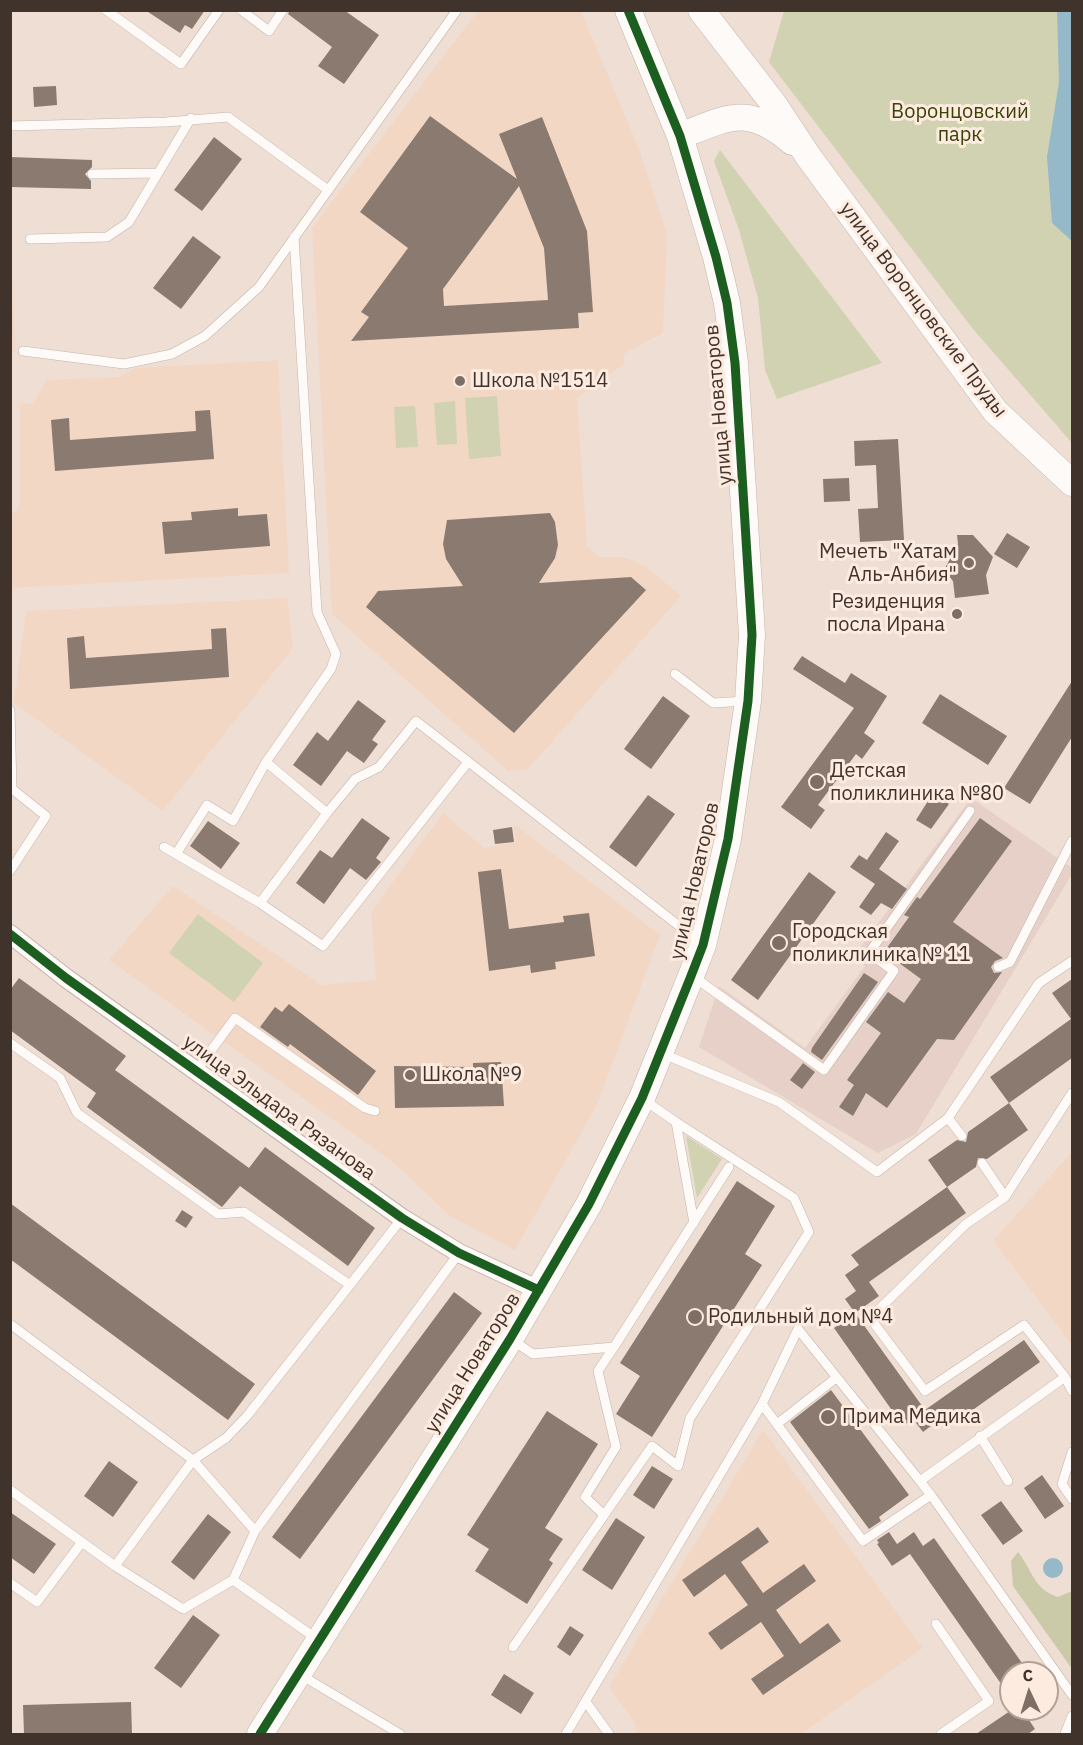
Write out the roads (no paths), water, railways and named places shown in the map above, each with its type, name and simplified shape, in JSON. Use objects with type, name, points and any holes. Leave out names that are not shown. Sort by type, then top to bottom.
[{"type":"street","name":"улица Новаторов","points":[[260,1734],[510,1339],[589,1204],[642,1098],[703,945],[728,839],[748,700],[752,635],[751,590],[735,363],[727,303],[716,257],[680,136],[628,10]]},
{"type":"street","name":"улица Воронцовские Пруды","points":[[701,10],[773,103],[808,156],[995,411],[1072,483]]},
{"type":"street","name":"улица Воронцовские Пруды","points":[[680,136],[724,119],[756,118],[774,126],[808,156]]},
{"type":"street","name":"улица Эльдара Рязанова","points":[[10,934],[66,978],[401,1217],[459,1253],[539,1290]]},
{"type":"lane","points":[[106,10],[181,64],[219,10]]},
{"type":"lane","points":[[241,10],[269,31],[283,10]]},
{"type":"lane","points":[[23,351],[124,364],[172,354],[205,336],[259,287],[457,10]]},
{"type":"lane","points":[[10,126],[166,122],[191,118],[228,117],[328,190]]},
{"type":"lane","points":[[30,239],[107,237],[129,222],[191,118]]},
{"type":"lane","points":[[92,174],[158,173]]},
{"type":"lane","points":[[176,854],[207,805],[233,820],[266,762],[331,669],[336,654],[317,612],[294,237]]},
{"type":"lane","points":[[675,674],[714,703],[748,700]]},
{"type":"lane","points":[[10,710],[12,789],[46,816],[10,871]]},
{"type":"lane","points":[[260,903],[355,779],[380,767],[416,721],[703,945]]},
{"type":"lane","points":[[266,762],[327,813]]},
{"type":"lane","points":[[164,847],[260,903],[323,946],[468,762]]},
{"type":"lane","points":[[691,976],[824,1070],[894,971],[869,953],[970,811]]},
{"type":"lane","points":[[998,967],[1010,962],[1072,841]]},
{"type":"lane","points":[[661,1053],[779,1102],[877,1172],[948,1118],[1039,983],[1072,961]]},
{"type":"lane","points":[[196,1071],[235,1018],[365,1108],[375,1111]]},
{"type":"lane","points":[[10,1043],[60,1078],[77,1113],[218,1214],[244,1212],[350,1285]]},
{"type":"lane","points":[[1072,1093],[1005,1197],[966,1224],[870,1318],[926,1391],[1024,1325],[1065,1377],[1072,1391]]},
{"type":"lane","points":[[513,1647],[652,1446],[678,1466],[690,1418],[809,1232],[794,1198],[642,1098]]},
{"type":"lane","points":[[948,1118],[962,1136]]},
{"type":"lane","points":[[676,1122],[694,1223]]},
{"type":"lane","points":[[982,1163],[1005,1197]]},
{"type":"lane","points":[[604,1515],[585,1497],[616,1447],[598,1371],[729,1167]]},
{"type":"lane","points":[[115,1566],[193,1460],[226,1438],[247,1416],[401,1217]]},
{"type":"lane","points":[[10,1490],[115,1566],[183,1609],[233,1580],[255,1531],[459,1253]]},
{"type":"lane","points":[[10,1324],[193,1460],[255,1531]]},
{"type":"lane","points":[[566,1734],[762,1404],[798,1329],[920,1481],[1072,1695]]},
{"type":"lane","points":[[510,1339],[533,1354],[614,1347]]},
{"type":"lane","points":[[920,1481],[1065,1377]]},
{"type":"lane","points":[[777,1424],[836,1378]]},
{"type":"lane","points":[[762,1404],[863,1541],[930,1495]]},
{"type":"lane","points":[[980,1436],[1008,1481]]},
{"type":"lane","points":[[1072,1452],[1062,1484],[1072,1498]]},
{"type":"lane","points":[[10,1583],[37,1602],[82,1542]]},
{"type":"lane","points":[[233,1580],[319,1640]]},
{"type":"lane","points":[[936,1624],[989,1701],[941,1734]]},
{"type":"lane","points":[[298,1673],[400,1734]]},
{"type":"lane","points":[[586,1702],[609,1734]]},
{"type":"lane","points":[[1065,1734],[1072,1716]]},
{"type":"water","points":[[1057,11],[1072,11],[1072,241],[1052,223],[1047,157],[1059,82]]},
{"type":"water","points":[[1049,1558],[1057,1558],[1063,1564],[1063,1572],[1057,1578],[1049,1578],[1043,1572],[1043,1564]]},
{"type":"place","name":"Школа №1514","points":[[460,381]]},
{"type":"place","name":"Мечеть \"Хатам Аль-Анбия\"","points":[[969,563]]},
{"type":"place","name":"Резиденция посла Ирана","points":[[957,614]]},
{"type":"place","name":"Детская поликлиника №80","points":[[817,782]]},
{"type":"place","name":"Городская поликлиника № 11","points":[[779,943]]},
{"type":"place","name":"Школа №9","points":[[410,1075]]},
{"type":"place","name":"Родильный дом №4","points":[[695,1317]]},
{"type":"place","name":"Прима Медика","points":[[828,1417]]},
{"type":"park label","name":"Воронцовский парк","points":[[960,124]]}]
